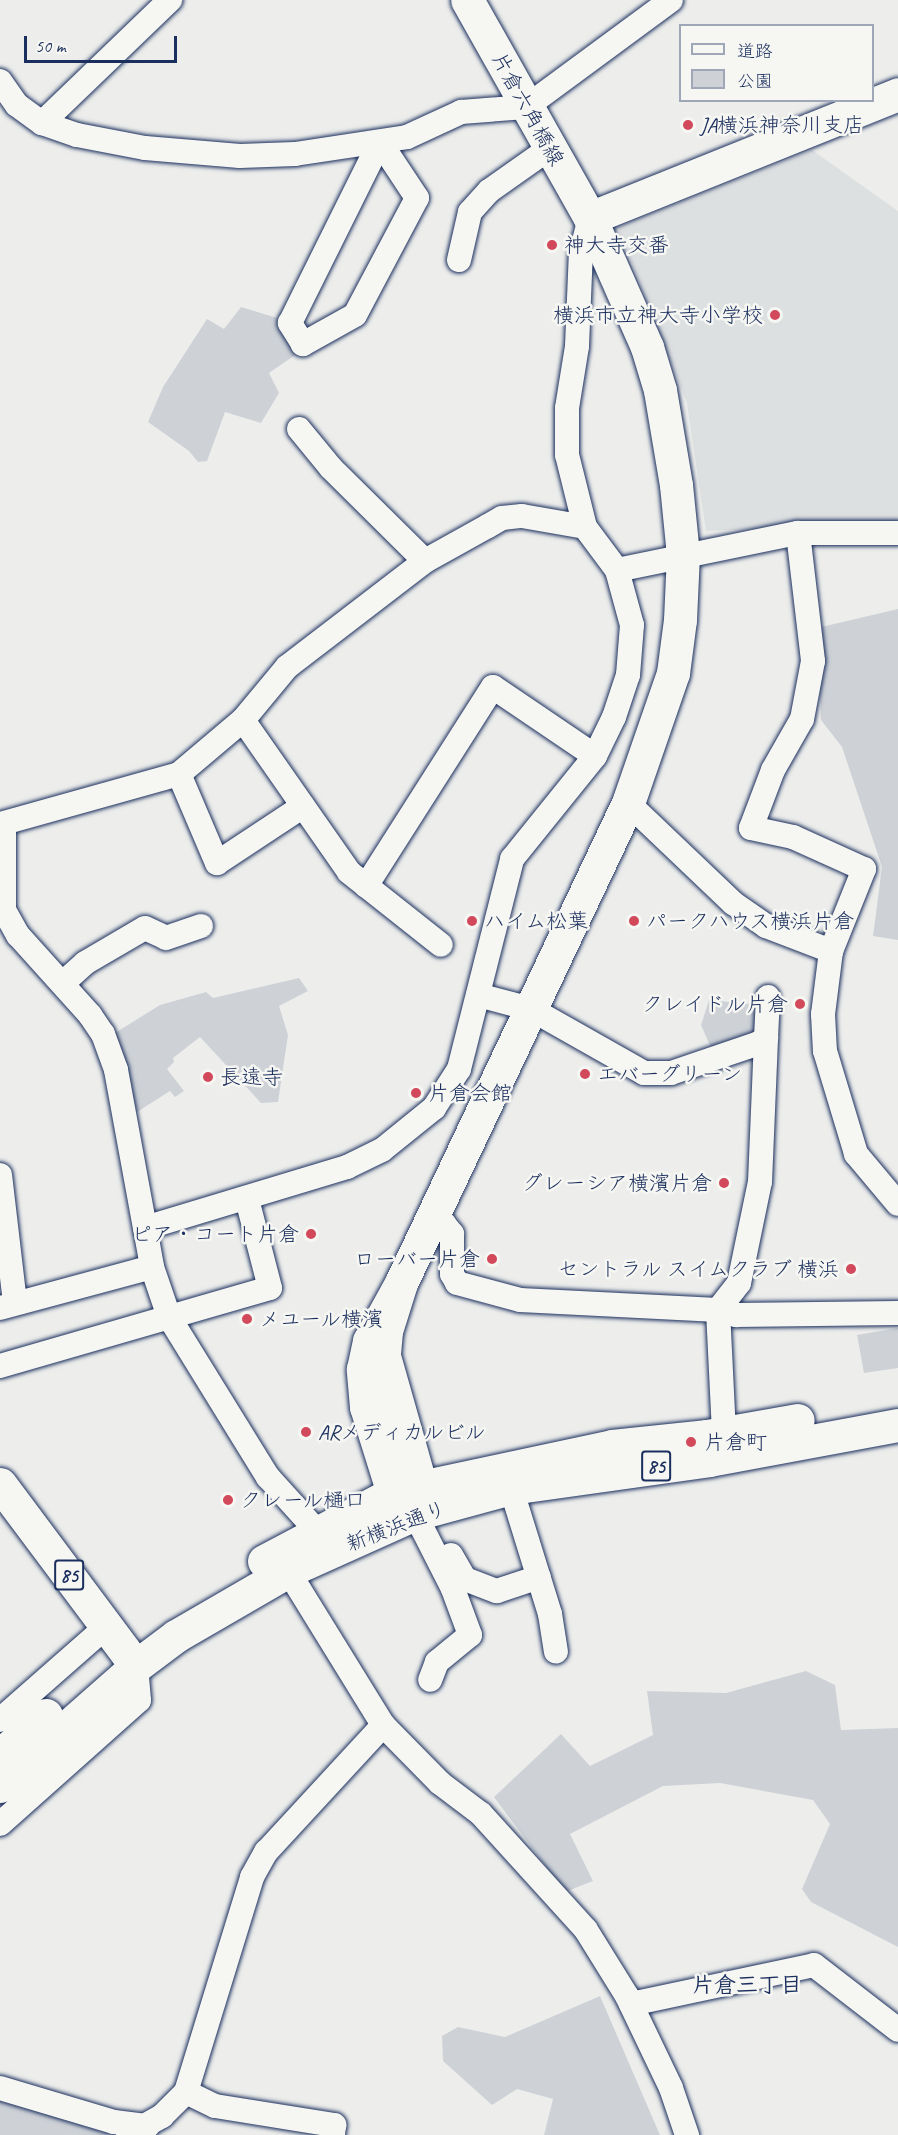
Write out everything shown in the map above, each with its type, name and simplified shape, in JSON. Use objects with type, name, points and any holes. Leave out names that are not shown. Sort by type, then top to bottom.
[{"type":"street","points":[[42,123],[170,0]]},
{"type":"street","name":"片倉六角橋線","points":[[410,1498],[366,1407],[363,1369],[369,1341],[401,1284],[628,803],[673,674],[683,555],[660,390],[647,347],[590,218],[467,0]]},
{"type":"street","points":[[0,81],[17,105],[42,123],[77,135],[145,148],[240,156],[295,154],[407,137],[461,111],[526,108],[671,0]]},
{"type":"street","points":[[145,1228],[347,1167],[411,1130],[434,1108],[459,1069],[512,859],[595,756],[614,717],[632,650],[632,625],[617,570],[585,527],[567,455],[567,408],[577,346],[581,252],[590,218],[898,94]]},
{"type":"street","points":[[380,142],[417,198],[355,315],[303,344],[290,323],[380,142]]},
{"type":"street","points":[[459,260],[470,212],[489,191],[550,148]]},
{"type":"street","points":[[299,429],[331,468],[425,561]]},
{"type":"street","points":[[317,1531],[268,1477],[169,1317],[152,1267],[116,1070],[103,1034],[63,983],[18,935],[4,910],[2,825],[179,774],[243,720],[287,667],[425,561],[502,518],[522,516],[585,527]]},
{"type":"street","points":[[617,570],[798,533],[898,533]]},
{"type":"street","points":[[798,533],[813,661],[802,719],[773,770],[751,828],[793,837],[864,869],[831,951],[823,1014],[825,1051],[856,1154],[898,1204]]},
{"type":"street","points":[[366,886],[493,687],[595,756]]},
{"type":"street","points":[[243,720],[349,872],[441,945]]},
{"type":"street","points":[[179,774],[217,863],[303,806]]},
{"type":"street","points":[[628,803],[733,903],[766,926],[831,951]]},
{"type":"street","points":[[63,983],[85,963],[145,928],[166,938],[201,926]]},
{"type":"street","points":[[478,995],[531,1009],[644,1073],[671,1073],[766,1038]]},
{"type":"street","points":[[724,1432],[718,1310],[739,1283],[760,1182],[768,997]]},
{"type":"street","points":[[0,1175],[8,1306],[152,1267]]},
{"type":"street","points":[[0,1366],[270,1288],[246,1199]]},
{"type":"street","points":[[430,1220],[444,1224],[452,1234],[453,1280],[476,1290],[520,1300],[718,1310],[736,1316],[898,1313]]},
{"type":"street","name":"新横浜通り","points":[[0,1755],[122,1647],[163,1617],[317,1531],[410,1498],[612,1446],[724,1432],[898,1403]]},
{"type":"street","name":"新横浜通り","points":[[0,1786],[122,1647],[176,1636],[410,1498],[511,1488],[709,1460],[898,1425]]},
{"type":"street","name":"85","points":[[0,1484],[122,1647]]},
{"type":"street","points":[[511,1488],[539,1578],[556,1653]]},
{"type":"street","points":[[410,1498],[437,1560],[453,1589],[470,1635],[437,1662],[430,1680]]},
{"type":"street","points":[[437,1560],[451,1555],[465,1580],[497,1591],[539,1578]]},
{"type":"street","points":[[288,1571],[383,1725],[440,1783],[481,1814],[586,1930],[631,2004],[671,2088],[687,2135]]},
{"type":"street","points":[[0,1720],[122,1647],[139,1700],[0,1824]]},
{"type":"street","points":[[0,2088],[144,2132],[162,2116],[186,2092],[252,1877],[266,1852],[316,1794],[383,1725]]},
{"type":"street","points":[[631,2004],[814,1965],[898,2030]]},
{"type":"street","points":[[186,2092],[215,2106],[334,2126],[333,2135]]},
{"type":"shaded area","name":"横浜市立神大寺小学校","points":[[812,150],[898,211],[898,524],[706,531],[687,403],[618,227]]},
{"type":"green space","points":[[241,307],[284,320],[298,353],[269,373],[279,393],[261,423],[225,412],[207,461],[198,462],[189,451],[148,422],[163,387],[207,319],[224,329]]},
{"type":"green space","points":[[898,609],[898,940],[873,936],[882,867],[842,747],[821,720],[817,628]]},
{"type":"green space","points":[[299,978],[308,991],[279,1006],[288,1035],[278,1102],[261,1103],[200,1037],[173,1058],[174,1062],[167,1069],[184,1091],[175,1097],[170,1091],[137,1112],[115,1033],[160,1005],[206,992],[213,998]]},
{"type":"green space","points":[[709,1000],[761,1005],[759,1034],[712,1050],[701,1025]]},
{"type":"green space","points":[[898,1328],[898,1368],[864,1373],[857,1335]]},
{"type":"green space","points":[[806,1671],[835,1685],[841,1730],[898,1728],[898,1947],[811,1902],[802,1889],[830,1824],[813,1800],[720,1783],[663,1786],[570,1834],[593,1881],[565,1892],[494,1797],[561,1734],[590,1766],[653,1735],[647,1691],[726,1693]]},
{"type":"green space","points":[[600,1996],[660,2135],[544,2135],[553,2099],[517,2089],[492,2105],[443,2061],[442,2036],[458,2027],[505,2037]]},
{"type":"green space","points":[[0,2092],[106,2129],[107,2135],[0,2135]]},
{"type":"place","name":"JA横浜神奈川支店","points":[[688,125]]},
{"type":"place","name":"神大寺交番","points":[[552,245]]},
{"type":"place","name":"横浜市立神大寺小学校","points":[[775,315]]},
{"type":"place","name":"ハイム松葉","points":[[472,921]]},
{"type":"place","name":"パークハウス横浜片倉","points":[[634,921]]},
{"type":"place","name":"クレイドル片倉","points":[[800,1004]]},
{"type":"place","name":"エバーグリーン","points":[[585,1074]]},
{"type":"place","name":"長遠寺","points":[[208,1077]]},
{"type":"place","name":"片倉会館","points":[[416,1093]]},
{"type":"place","name":"グレーシア横濱片倉","points":[[724,1183]]},
{"type":"place","name":"ピア・コート片倉","points":[[311,1234]]},
{"type":"place","name":"ローバー片倉","points":[[492,1259]]},
{"type":"place","name":"セントラル スイムクラブ 横浜","points":[[851,1269]]},
{"type":"place","name":"メユール横濱","points":[[247,1319]]},
{"type":"place","name":"ARメディカルビル","points":[[306,1432]]},
{"type":"place","name":"片倉町","points":[[691,1442]]},
{"type":"place","name":"クレール樋口","points":[[228,1500]]},
{"type":"district","name":"片倉三丁目","points":[[747,1986]]}]
